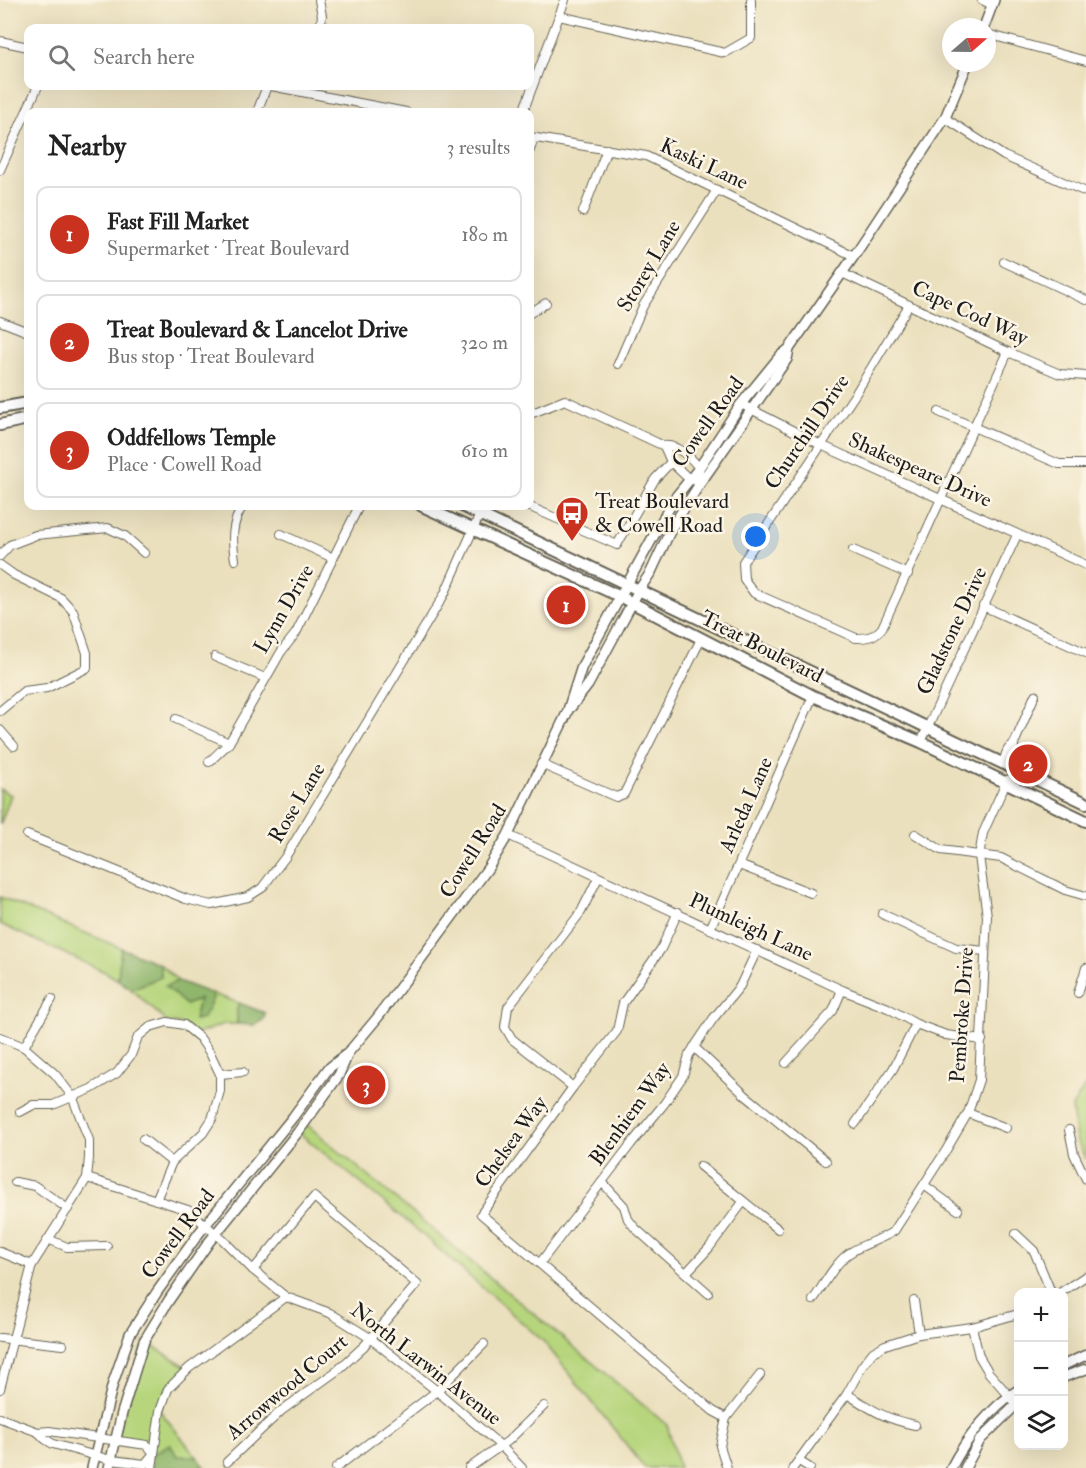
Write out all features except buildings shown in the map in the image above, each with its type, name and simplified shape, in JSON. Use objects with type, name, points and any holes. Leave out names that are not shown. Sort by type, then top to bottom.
[{"type":"main road","points":[[0,408],[24,403]]},
{"type":"main road","points":[[0,425],[24,420]]},
{"type":"main road","name":"Treat Boulevard","points":[[431,510],[621,597],[813,696],[921,742],[1086,821]]},
{"type":"main road","name":"Treat Boulevard","points":[[471,510],[1083,802]]},
{"type":"street","points":[[320,0],[321,24]]},
{"type":"street","points":[[534,83],[565,0]]},
{"type":"street","points":[[559,16],[725,53],[751,38],[751,0]]},
{"type":"street","points":[[982,0],[993,3],[987,18]]},
{"type":"street","points":[[996,36],[1086,61]]},
{"type":"street","points":[[0,41],[24,46]]},
{"type":"street","name":"Cowell Road","points":[[567,713],[588,685],[632,603],[634,587],[674,499],[699,468],[741,404],[789,349],[854,256],[945,118],[964,72]]},
{"type":"street","points":[[28,108],[36,90]]},
{"type":"street","points":[[259,108],[267,90]]},
{"type":"street","points":[[312,90],[389,108]]},
{"type":"street","points":[[524,108],[531,90]]},
{"type":"street","points":[[0,170],[24,117]]},
{"type":"street","points":[[945,118],[1004,156],[1086,192]]},
{"type":"street","name":"Kaski Lane","points":[[534,137],[646,156],[854,256]]},
{"type":"street","points":[[584,212],[607,149]]},
{"type":"street","name":"Storey Lane","points":[[618,364],[643,306],[717,190]]},
{"type":"street","points":[[1004,262],[1086,300]]},
{"type":"street","name":"Cape Cod Way","points":[[842,273],[1008,352],[1060,374],[1086,376]]},
{"type":"street","points":[[534,310],[546,303]]},
{"type":"street","name":"Churchill Drive","points":[[908,574],[882,628],[870,638],[856,638],[754,593],[744,579],[743,562],[821,445],[909,305]]},
{"type":"street","points":[[0,321],[24,330]]},
{"type":"street","name":"Cowell Road","points":[[92,1468],[113,1383],[130,1334],[157,1292],[206,1225],[293,1117],[328,1069],[348,1053],[378,1017],[465,901],[507,835],[567,713],[582,666],[621,597],[651,572],[672,527],[700,482],[753,411],[787,359],[789,349]]},
{"type":"street","points":[[853,550],[908,574],[1008,352]]},
{"type":"street","points":[[534,412],[565,400],[664,446],[678,448],[699,468],[700,482],[689,479],[671,462],[664,446]]},
{"type":"street","name":"Shakespeare Drive","points":[[741,404],[821,445],[1086,565]]},
{"type":"street","points":[[939,412],[1059,464],[1086,464]]},
{"type":"street","points":[[534,509],[617,544],[655,479],[671,462]]},
{"type":"street","points":[[235,560],[232,538],[236,516],[240,510]]},
{"type":"street","name":"Lynn Drive","points":[[209,762],[229,743],[281,652],[296,633],[357,510]]},
{"type":"street","name":"Rose Lane","points":[[27,835],[201,903],[211,905],[248,897],[262,888],[286,856],[444,594],[480,514]]},
{"type":"street","points":[[0,556],[10,544],[36,535],[108,528],[125,536],[144,553]]},
{"type":"street","name":"Lynn Drive","points":[[281,534],[333,558]]},
{"type":"street","name":"Gladstone Drive","points":[[921,742],[1017,535]]},
{"type":"street","points":[[0,565],[14,575],[61,598],[74,611],[87,653],[87,668],[47,688],[24,691],[0,711]]},
{"type":"street","points":[[983,606],[1086,653]]},
{"type":"street","points":[[541,764],[616,797],[624,794],[702,639]]},
{"type":"street","name":"Lynn Drive","points":[[215,657],[266,678]]},
{"type":"street","points":[[1008,767],[1015,754],[1014,744],[1035,695]]},
{"type":"street","name":"Arleda Lane","points":[[711,929],[813,696]]},
{"type":"street","points":[[176,719],[229,743]]},
{"type":"street","points":[[0,729],[14,746]]},
{"type":"street","points":[[983,754],[986,760],[1002,769],[1006,782],[1014,777],[1022,777],[1072,802],[1083,802]]},
{"type":"street","name":"Pembroke Drive","points":[[813,1300],[843,1258],[855,1249],[884,1238],[894,1231],[968,1113],[980,1080],[982,1040],[987,916],[979,856],[983,833],[1006,782]]},
{"type":"street","points":[[915,834],[941,850],[1001,858],[1065,890],[1086,896]]},
{"type":"street","name":"Plumleigh Lane","points":[[507,835],[598,878],[678,912],[842,990],[888,1008],[916,1024],[946,1035],[982,1040]]},
{"type":"street","points":[[739,865],[811,893]]},
{"type":"street","points":[[573,1087],[512,1039],[505,1027],[508,1007],[580,912],[598,878]]},
{"type":"street","name":"Chelsea Way","points":[[678,912],[661,949],[623,1003],[617,1031],[480,1214],[713,1411],[726,1418]]},
{"type":"street","points":[[882,914],[956,948],[985,951]]},
{"type":"street","name":"Blenhiem Way","points":[[540,1263],[684,1076],[689,1054],[740,986],[757,950]]},
{"type":"street","points":[[1078,993],[1086,968]]},
{"type":"street","points":[[786,1063],[833,1011],[842,990]]},
{"type":"street","points":[[24,1047],[52,999]]},
{"type":"street","points":[[20,1112],[33,1105],[52,1104],[91,1089],[117,1073],[131,1055],[138,1037],[150,1027],[167,1022],[184,1025],[200,1038],[210,1053],[220,1074],[220,1091],[212,1119],[203,1132],[172,1162],[156,1200]]},
{"type":"street","points":[[855,1124],[893,1069],[916,1024]]},
{"type":"street","points":[[0,1037],[24,1047],[55,1074],[72,1096],[89,1140],[87,1178],[32,1265],[0,1389]]},
{"type":"street","points":[[694,1047],[745,1095],[826,1161]]},
{"type":"street","name":"Cowell Road","points":[[110,1464],[144,1341],[215,1233],[298,1132],[339,1076],[348,1053]]},
{"type":"street","points":[[220,1074],[243,1072]]},
{"type":"street","points":[[968,1113],[1006,1128]]},
{"type":"street","points":[[1069,1130],[1074,1154],[1086,1179]]},
{"type":"street","points":[[143,1139],[172,1162]]},
{"type":"street","points":[[700,1166],[778,1229]]},
{"type":"street","name":"North Larwin Avenue","points":[[87,1178],[188,1210],[286,1297],[330,1313],[370,1338],[437,1391],[501,1446],[522,1468]]},
{"type":"street","points":[[15,1182],[35,1186],[68,1209]]},
{"type":"street","points":[[602,1182],[624,1206],[628,1219],[635,1228],[708,1293]]},
{"type":"street","points":[[924,1185],[958,1210]]},
{"type":"street","name":"Arrowwood Court","points":[[227,1462],[281,1411],[338,1370],[370,1338],[417,1284],[314,1197],[253,1270]]},
{"type":"street","points":[[686,1273],[709,1248],[743,1202]]},
{"type":"street","points":[[1016,1234],[1034,1251],[1049,1288]]},
{"type":"street","points":[[48,1239],[67,1247],[107,1246]]},
{"type":"street","points":[[0,1252],[32,1265]]},
{"type":"street","points":[[1068,1288],[1086,1276]]},
{"type":"street","points":[[152,1468],[160,1411],[168,1389],[189,1368],[286,1297]]},
{"type":"street","points":[[914,1301],[919,1334]]},
{"type":"street","points":[[793,1468],[847,1394],[862,1366],[873,1352],[885,1345],[919,1334],[972,1327],[1014,1315]]},
{"type":"street","points":[[972,1327],[979,1356],[989,1373],[1014,1400]]},
{"type":"street","points":[[0,1338],[63,1345]]},
{"type":"street","points":[[336,1468],[437,1391],[484,1344]]},
{"type":"street","points":[[1068,1363],[1086,1355]]},
{"type":"street","points":[[1068,1376],[1086,1370]]},
{"type":"street","points":[[727,1468],[720,1446],[726,1418],[760,1375]]},
{"type":"street","points":[[951,1468],[977,1430],[1014,1393]]},
{"type":"street","points":[[847,1394],[876,1413],[895,1421],[915,1425]]},
{"type":"street","points":[[469,1468],[501,1446],[544,1406]]},
{"type":"street","points":[[965,1468],[980,1440],[1014,1407]]},
{"type":"street","points":[[0,1418],[39,1432],[49,1431],[147,1445],[154,1454]]},
{"type":"street","points":[[39,1432],[53,1444],[95,1455],[110,1464],[145,1464],[154,1454]]},
{"type":"street","points":[[799,1461],[810,1468]]},
{"type":"green space","points":[[0,789],[11,795],[0,825]]},
{"type":"green space","points":[[0,897],[121,948],[118,980],[0,924]]},
{"type":"green space","points":[[121,948],[160,964],[161,977],[131,989],[118,980]]},
{"type":"green space","points":[[160,964],[178,981],[166,986],[199,999],[213,998],[210,993],[239,1003],[237,1024],[224,1024],[195,1035],[184,1025],[167,1022],[131,989],[161,977]]},
{"type":"green space","points":[[178,981],[210,993],[213,998],[203,1018],[194,1020],[199,999],[186,1005],[165,986]]},
{"type":"green space","points":[[239,1003],[265,1013],[264,1019],[255,1025],[237,1024]]},
{"type":"green space","points":[[1086,1085],[1086,1160],[1076,1139],[1072,1107]]},
{"type":"green space","points":[[305,1123],[667,1425],[679,1468],[645,1468],[544,1342],[407,1221],[298,1132]]},
{"type":"green space","points":[[144,1341],[189,1368],[168,1389],[160,1411],[206,1468],[109,1468],[111,1460],[145,1464],[153,1454],[147,1445],[115,1440]]},
{"type":"green space","points":[[170,1444],[177,1456],[197,1457],[206,1468],[152,1468],[154,1453]]},
{"type":"place","name":"Treat Boulevard & Cowell Road","points":[[572,542]]},
{"type":"place","name":"Fast Fill Market","points":[[566,605]]},
{"type":"place","name":"Treat Boulevard & Lancelot Drive","points":[[1028,764]]},
{"type":"place","name":"Oddfellows Temple","points":[[366,1085]]}]
